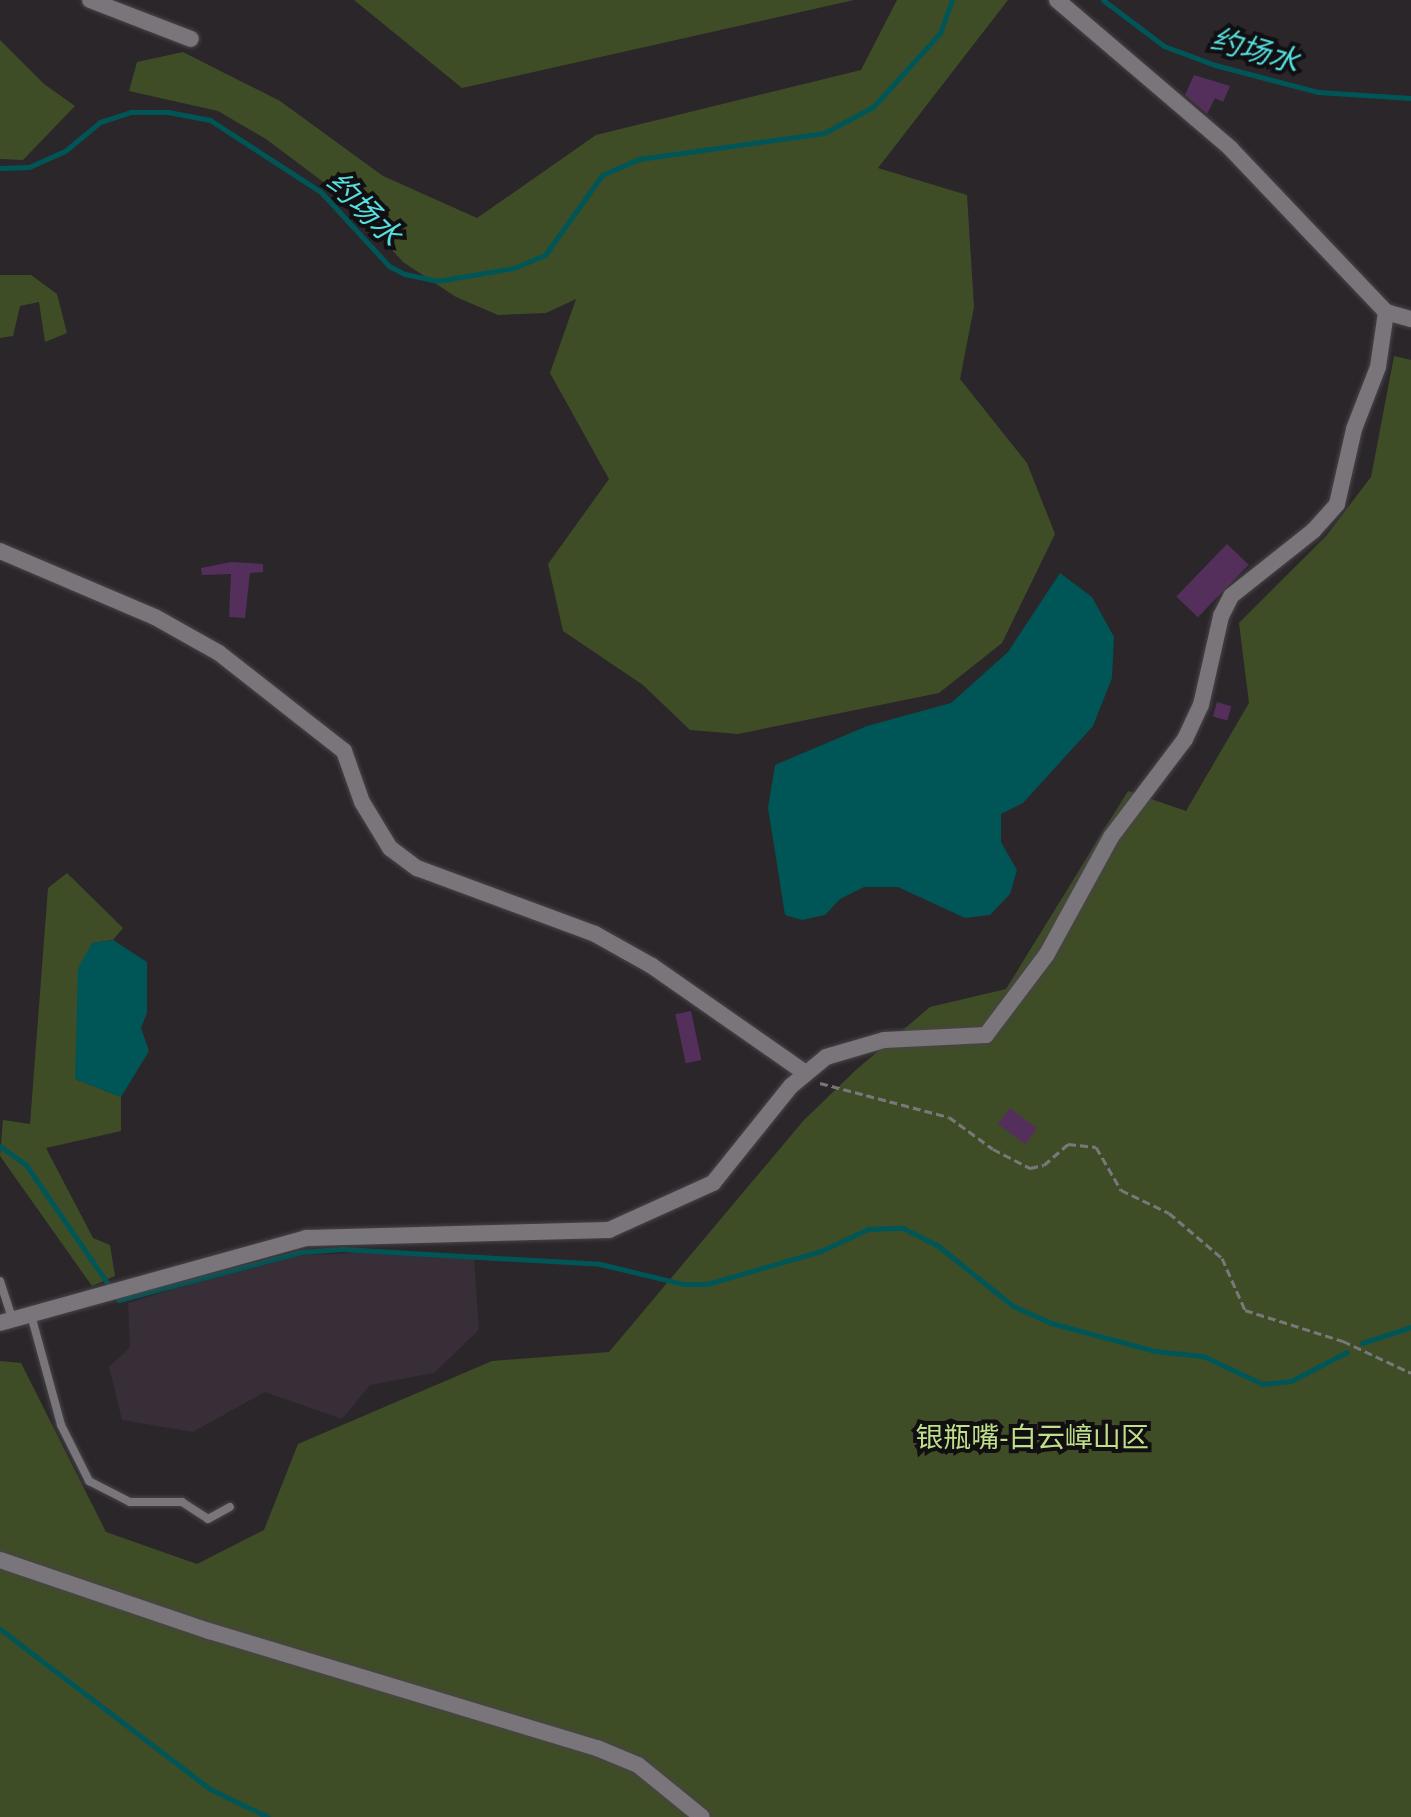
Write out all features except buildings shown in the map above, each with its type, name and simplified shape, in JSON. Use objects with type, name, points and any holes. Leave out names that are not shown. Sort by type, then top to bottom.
[{"type":"street","points":[[90,0],[191,39]]},
{"type":"street","points":[[1057,0],[1230,148],[1386,312],[1411,319]]},
{"type":"street","points":[[6,1322],[306,1238],[609,1230],[713,1183],[804,1072],[843,1049],[884,1040],[977,1039],[1008,1011],[1047,954],[1111,837],[1185,739],[1201,705],[1221,616],[1231,596],[1313,531],[1337,504],[1354,429],[1378,367],[1386,312]]},
{"type":"street","points":[[0,551],[155,617],[219,653],[344,751],[362,802],[390,848],[417,868],[595,934],[652,966],[804,1072]]},
{"type":"street","points":[[0,1560],[209,1631],[597,1748],[638,1765],[702,1817]]},
{"type":"lane","points":[[0,1281],[6,1322]]},
{"type":"lane","points":[[31,1315],[61,1425],[89,1481],[130,1502],[182,1502],[208,1519],[230,1507]]},
{"type":"path","points":[[804,1072],[822,1084],[949,1117],[993,1149],[1030,1168],[1044,1165],[1068,1144],[1096,1147],[1121,1190],[1187,1225],[1222,1258],[1245,1310],[1343,1341],[1411,1373]]},
{"type":"shaded area","points":[[400,1251],[474,1257],[479,1330],[434,1373],[370,1385],[342,1419],[265,1392],[193,1432],[122,1420],[109,1367],[130,1347],[128,1303],[282,1256]]},
{"type":"green space","points":[[354,0],[854,0],[462,88]]},
{"type":"green space","points":[[897,0],[1008,0],[878,168],[967,195],[974,307],[960,379],[1027,463],[1055,534],[1002,643],[939,693],[738,734],[690,730],[643,685],[563,631],[548,564],[609,479],[550,373],[576,299],[546,313],[498,315],[456,297],[403,262],[346,199],[266,139],[218,111],[129,91],[137,62],[183,52],[280,101],[383,176],[477,218],[596,135],[861,70]]},
{"type":"green space","points":[[0,40],[44,84],[75,106],[23,160],[0,159]]},
{"type":"green space","points":[[0,275],[31,275],[57,294],[67,333],[45,342],[39,302],[20,306],[13,336],[0,338]]},
{"type":"green space","name":"银瓶嘴-白云嶂山区","points":[[1394,356],[1411,360],[1411,1817],[0,1817],[0,1361],[21,1363],[106,1532],[197,1564],[264,1530],[298,1444],[492,1361],[609,1352],[804,1120],[857,1069],[930,1007],[1006,989],[1128,791],[1186,811],[1249,703],[1239,623],[1326,536],[1371,477]]},
{"type":"green space","points":[[67,873],[123,928],[113,940],[92,943],[75,1079],[121,1097],[121,1131],[46,1148],[93,1238],[110,1245],[115,1276],[92,1286],[0,1156],[3,1120],[30,1124],[48,888]]},
{"type":"water","points":[[1060,573],[1092,597],[1114,637],[1112,678],[1093,726],[1023,803],[1001,814],[1001,842],[1017,870],[1010,894],[990,915],[965,918],[898,887],[864,887],[840,899],[825,915],[802,920],[785,915],[768,808],[775,765],[867,726],[951,703],[1008,652]]},
{"type":"water","points":[[113,940],[147,962],[147,1013],[141,1028],[149,1051],[121,1097],[75,1079],[78,968],[92,943]]},
{"type":"waterway","name":"约场水","points":[[0,168],[29,167],[65,151],[100,122],[131,112],[168,112],[210,120],[321,192],[389,266],[405,274],[437,281],[514,268],[545,255],[602,175],[639,159],[824,133],[873,107],[940,33],[952,0]]},
{"type":"waterway","name":"约场水","points":[[1103,0],[1164,46],[1215,65],[1318,92],[1411,98]]},
{"type":"waterway","points":[[0,1146],[26,1165],[119,1300],[301,1252],[342,1249],[600,1264],[683,1284],[707,1284],[821,1251],[868,1229],[903,1228],[937,1245],[1013,1306],[1051,1323],[1155,1351],[1203,1356],[1263,1384],[1291,1381],[1347,1352]]},
{"type":"waterway","points":[[1362,1343],[1411,1327]]},
{"type":"waterway","points":[[0,1629],[210,1789],[268,1817]]}]
